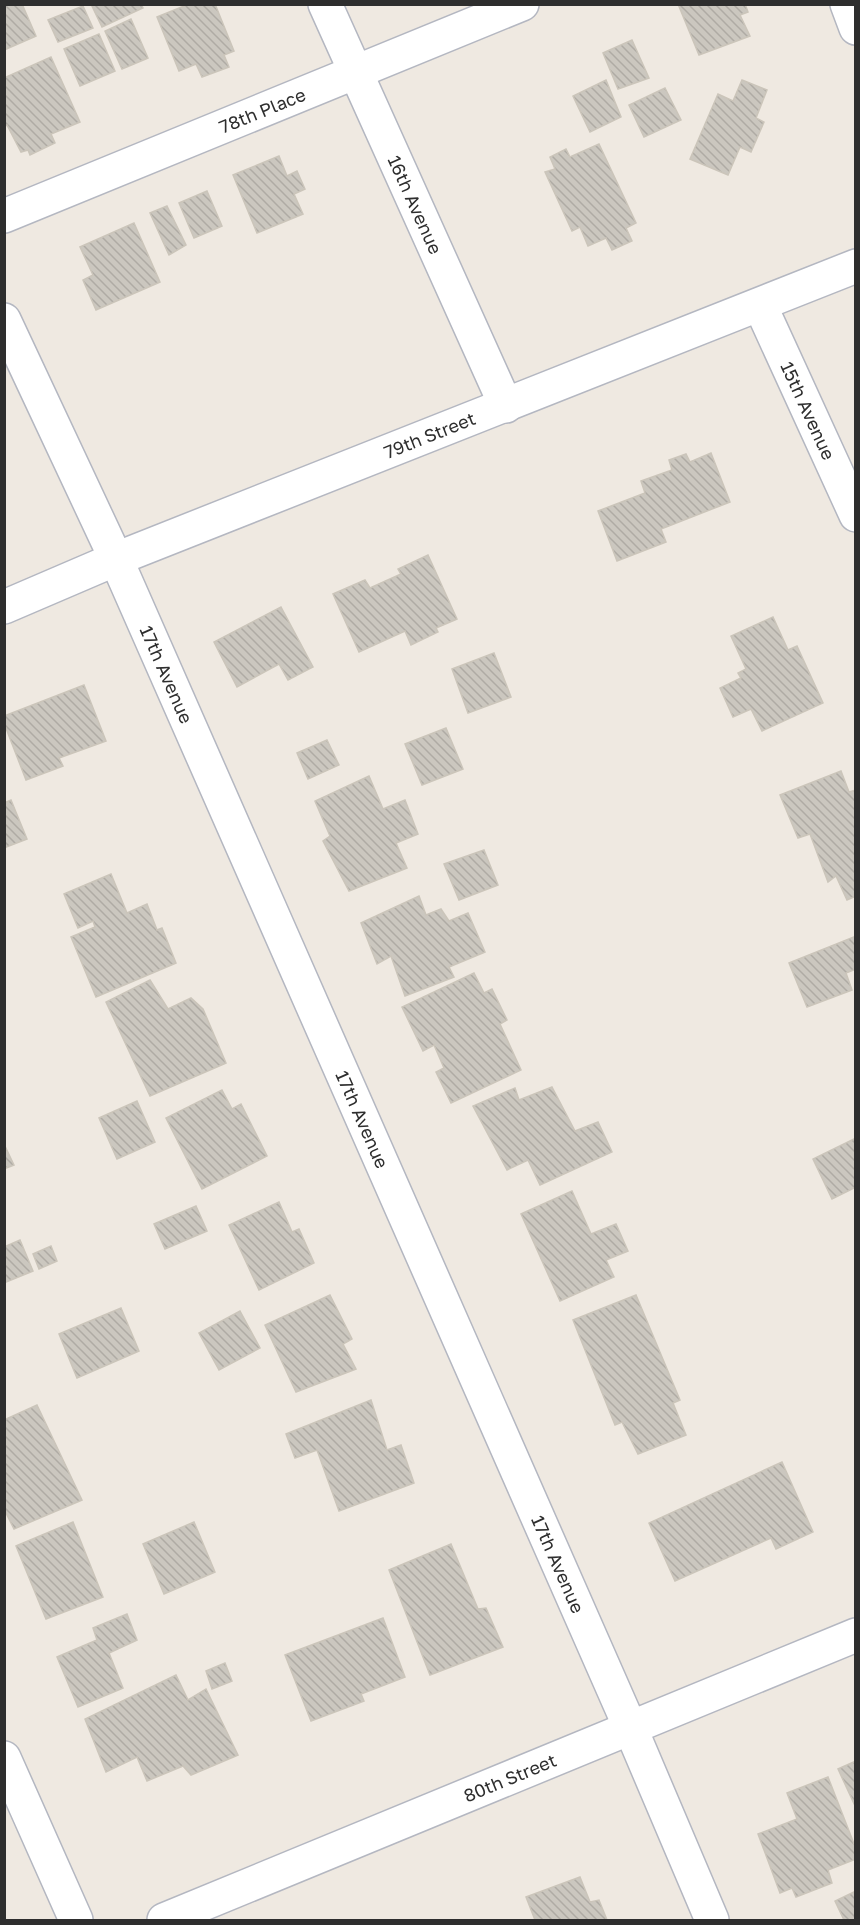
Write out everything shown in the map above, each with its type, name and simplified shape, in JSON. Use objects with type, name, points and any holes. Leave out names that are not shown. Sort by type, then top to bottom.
[{"type":"street","name":"16th Avenue","points":[[325,4],[506,406]]},
{"type":"street","name":"78th Place","points":[[4,216],[522,4]]},
{"type":"street","points":[[847,4],[855,28]]},
{"type":"street","name":"79th Street","points":[[4,607],[116,559],[855,266]]},
{"type":"street","name":"15th Avenue","points":[[760,305],[855,515]]},
{"type":"street","name":"17th Avenue","points":[[4,320],[116,559],[630,1727],[712,1920]]},
{"type":"street","name":"80th Street","points":[[164,1920],[855,1635]]},
{"type":"street","points":[[4,1758],[76,1920]]},
{"type":"building","points":[[4,4],[22,4],[36,36],[4,50]]},
{"type":"building","points":[[91,4],[141,4],[143,8],[102,27]]},
{"type":"building","points":[[189,4],[215,4],[234,51],[224,55],[229,67],[202,77],[196,64],[179,71],[157,17]]},
{"type":"building","points":[[678,4],[745,4],[748,12],[740,15],[750,36],[699,55]]},
{"type":"building","points":[[83,6],[93,28],[58,42],[48,20]]},
{"type":"building","points":[[131,19],[148,58],[122,69],[105,31]]},
{"type":"building","points":[[99,34],[115,71],[80,86],[64,49]]},
{"type":"building","points":[[632,40],[649,78],[618,89],[603,53]]},
{"type":"building","points":[[51,57],[80,122],[51,134],[55,143],[30,155],[28,150],[21,152],[7,125],[4,127],[4,78]]},
{"type":"building","points":[[606,80],[621,117],[590,132],[573,96]]},
{"type":"building","points":[[742,80],[767,90],[756,118],[764,122],[751,152],[740,147],[728,175],[690,159],[718,94],[733,101]]},
{"type":"building","points":[[665,88],[681,120],[644,137],[629,105]]},
{"type":"building","points":[[599,144],[636,223],[626,228],[632,241],[612,250],[606,238],[588,246],[580,227],[572,231],[545,172],[555,169],[550,157],[566,149],[570,157]]},
{"type":"building","points":[[279,156],[287,176],[297,171],[305,189],[294,194],[303,214],[257,233],[233,175]]},
{"type":"building","points":[[207,191],[222,226],[194,238],[179,203]]},
{"type":"building","points":[[167,206],[186,245],[169,255],[150,213]]},
{"type":"building","points":[[134,223],[160,282],[96,310],[83,280],[93,275],[80,247]]},
{"type":"building","points":[[711,453],[730,502],[661,529],[666,542],[617,561],[598,511],[645,493],[641,481],[672,470],[669,460],[686,454],[690,462]]},
{"type":"building","points":[[428,555],[457,619],[436,628],[438,632],[411,645],[405,631],[359,652],[333,594],[365,580],[370,588],[401,574],[398,569]]},
{"type":"building","points":[[281,607],[313,667],[288,680],[279,664],[237,687],[214,642]]},
{"type":"building","points":[[773,617],[788,650],[797,646],[823,703],[762,731],[751,709],[733,717],[720,688],[741,678],[738,673],[746,669],[731,636]]},
{"type":"building","points":[[494,653],[511,697],[468,713],[452,669]]},
{"type":"building","points":[[84,685],[106,741],[59,758],[63,766],[26,780],[4,723],[4,716]]},
{"type":"building","points":[[446,728],[463,769],[422,785],[405,744]]},
{"type":"building","points":[[327,740],[339,765],[308,779],[297,753]]},
{"type":"building","points":[[841,771],[849,792],[856,790],[856,896],[847,900],[836,876],[828,882],[810,834],[798,838],[780,795]]},
{"type":"building","points":[[369,776],[383,809],[405,800],[418,834],[396,843],[407,868],[349,891],[323,841],[330,836],[315,801]]},
{"type":"building","points":[[11,800],[27,839],[4,848],[4,803]]},
{"type":"building","points":[[484,850],[498,885],[459,900],[444,864]]},
{"type":"building","points":[[111,874],[127,913],[147,904],[157,930],[162,928],[176,963],[96,997],[71,937],[95,927],[93,921],[78,928],[64,894]]},
{"type":"building","points":[[419,896],[426,915],[441,909],[449,921],[468,913],[485,952],[449,967],[454,977],[405,996],[391,956],[377,964],[361,923]]},
{"type":"building","points":[[856,936],[856,969],[846,973],[852,990],[807,1007],[789,963]]},
{"type":"building","points":[[474,973],[484,993],[492,989],[507,1020],[500,1024],[521,1070],[451,1103],[436,1072],[444,1068],[434,1045],[423,1051],[402,1007]]},
{"type":"building","points":[[150,980],[168,1009],[191,998],[203,1009],[226,1063],[150,1096],[106,1002]]},
{"type":"building","points":[[552,1087],[575,1131],[598,1122],[612,1152],[540,1185],[528,1160],[507,1170],[473,1106],[515,1088],[519,1100]]},
{"type":"building","points":[[222,1090],[232,1109],[241,1104],[267,1156],[202,1189],[166,1118]]},
{"type":"building","points":[[137,1101],[155,1142],[117,1159],[99,1118]]},
{"type":"building","points":[[856,1138],[856,1187],[832,1199],[813,1159]]},
{"type":"building","points":[[4,1144],[14,1165],[4,1169]]},
{"type":"building","points":[[572,1191],[591,1234],[616,1224],[628,1251],[606,1260],[614,1277],[560,1301],[521,1214]]},
{"type":"building","points":[[279,1202],[292,1232],[299,1229],[314,1263],[259,1290],[229,1225]]},
{"type":"building","points":[[196,1206],[207,1231],[165,1249],[154,1224]]},
{"type":"building","points":[[20,1240],[33,1271],[4,1283],[4,1247]]},
{"type":"building","points":[[51,1246],[57,1261],[39,1269],[33,1254]]},
{"type":"building","points":[[330,1295],[352,1339],[343,1344],[356,1369],[296,1392],[265,1325]]},
{"type":"building","points":[[636,1295],[680,1400],[673,1403],[686,1435],[638,1454],[622,1422],[615,1425],[573,1320]]},
{"type":"building","points":[[121,1308],[139,1351],[77,1378],[59,1334]]},
{"type":"building","points":[[240,1311],[260,1348],[219,1370],[199,1333]]},
{"type":"building","points":[[371,1400],[387,1450],[401,1445],[414,1483],[339,1511],[317,1450],[295,1458],[286,1434]]},
{"type":"building","points":[[37,1405],[82,1500],[14,1529],[4,1509],[4,1420]]},
{"type":"building","points":[[782,1462],[813,1532],[776,1549],[771,1538],[675,1581],[649,1523]]},
{"type":"building","points":[[73,1522],[103,1597],[46,1619],[16,1546]]},
{"type":"building","points":[[194,1522],[215,1572],[164,1594],[143,1544]]},
{"type":"building","points":[[451,1544],[478,1609],[486,1608],[503,1647],[430,1675],[389,1570]]},
{"type":"building","points":[[127,1614],[137,1640],[109,1653],[123,1688],[78,1707],[57,1657],[97,1640],[93,1628]]},
{"type":"building","points":[[383,1618],[405,1677],[361,1694],[364,1701],[311,1721],[285,1655]]},
{"type":"building","points":[[225,1663],[232,1681],[212,1689],[206,1671]]},
{"type":"building","points":[[176,1675],[188,1700],[206,1689],[238,1755],[191,1775],[183,1766],[147,1781],[137,1757],[106,1772],[85,1719]]},
{"type":"building","points":[[856,1761],[856,1808],[838,1769]]},
{"type":"building","points":[[828,1777],[856,1849],[856,1859],[828,1870],[832,1883],[796,1897],[792,1888],[780,1893],[758,1834],[797,1819],[787,1793]]},
{"type":"building","points":[[580,1877],[590,1902],[599,1900],[607,1920],[535,1920],[526,1897]]},
{"type":"building","points":[[856,1891],[856,1920],[844,1920],[835,1901]]}]
